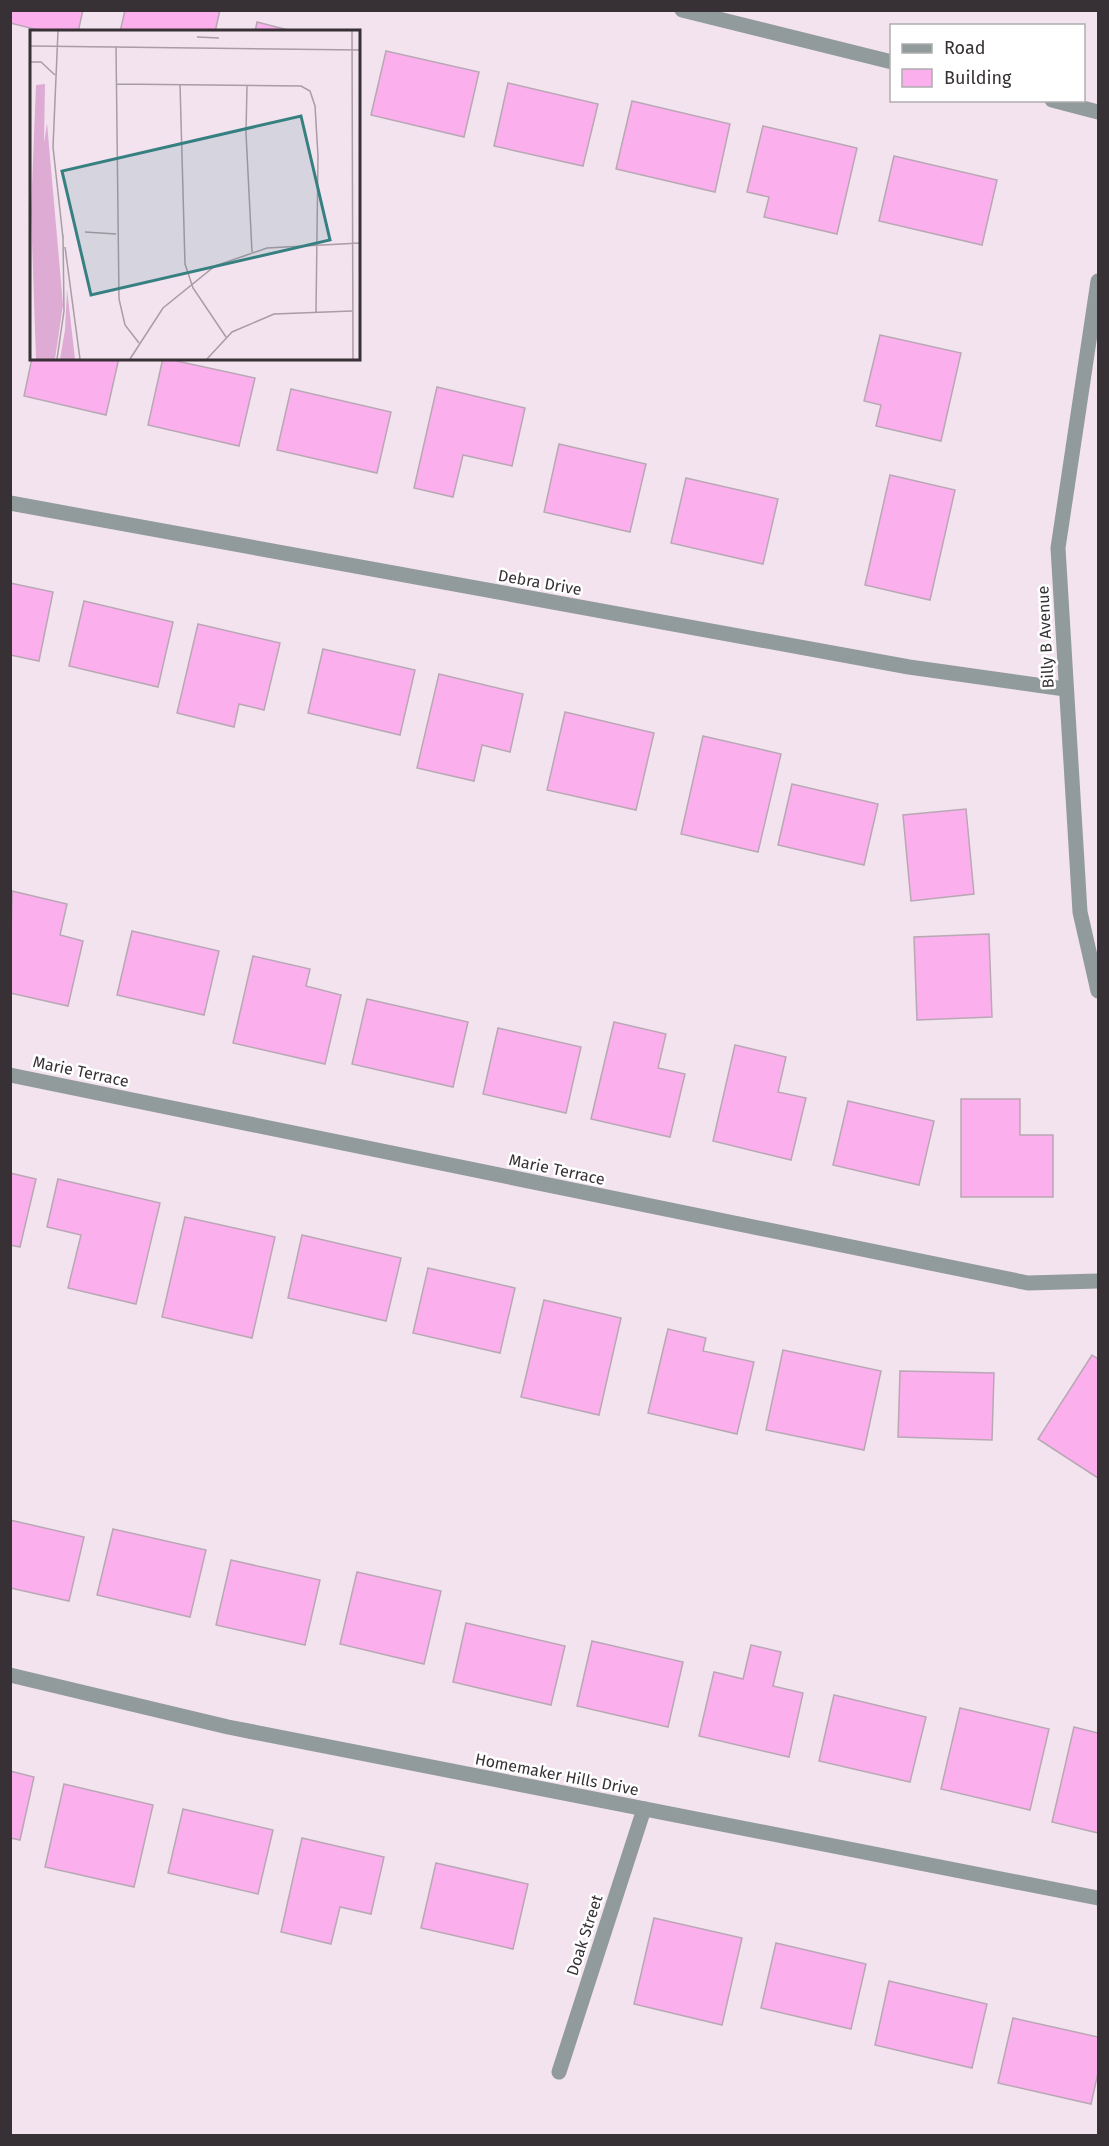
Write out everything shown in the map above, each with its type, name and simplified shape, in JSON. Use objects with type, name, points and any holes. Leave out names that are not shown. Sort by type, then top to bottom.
[{"type":"street","points":[[682,10],[890,62]]},
{"type":"street","points":[[1060,102],[1098,112]]},
{"type":"street","name":"Billy B Avenue","points":[[1098,281],[1059,548],[1065,689],[1080,912],[1098,991]]},
{"type":"street","name":"Debra Drive","points":[[10,503],[909,667],[1065,689]]},
{"type":"street","name":"Marie Terrace","points":[[10,1075],[1028,1283],[1098,1281]]},
{"type":"street","name":"Homemaker Hills Drive","points":[[10,1675],[228,1727],[1098,1898]]},
{"type":"street","name":"Doak Street","points":[[559,2072],[644,1809]]},
{"type":"building","points":[[10,10],[83,10],[78,30],[38,30],[10,23]]},
{"type":"building","points":[[125,10],[220,10],[215,30],[120,30]]},
{"type":"building","points":[[257,22],[288,30],[255,30]]},
{"type":"building","points":[[386,51],[479,72],[464,137],[371,115]]},
{"type":"building","points":[[508,83],[598,104],[583,166],[494,146]]},
{"type":"building","points":[[632,101],[730,124],[715,192],[616,169]]},
{"type":"building","points":[[763,126],[857,148],[837,234],[764,217],[769,197],[747,192]]},
{"type":"building","points":[[894,156],[997,180],[982,245],[879,221]]},
{"type":"building","points":[[880,335],[961,353],[941,441],[876,426],[881,405],[864,401]]},
{"type":"building","points":[[32,360],[119,360],[106,415],[24,396]]},
{"type":"building","points":[[163,360],[172,360],[255,378],[239,446],[148,425]]},
{"type":"building","points":[[437,387],[525,408],[512,466],[463,455],[453,497],[414,488]]},
{"type":"building","points":[[291,389],[391,412],[377,473],[277,450]]},
{"type":"building","points":[[559,444],[646,464],[630,532],[544,512]]},
{"type":"building","points":[[890,475],[955,490],[930,600],[865,585]]},
{"type":"building","points":[[686,478],[778,499],[763,564],[671,543]]},
{"type":"building","points":[[10,583],[53,592],[39,661],[10,655]]},
{"type":"building","points":[[84,601],[173,622],[158,687],[69,666]]},
{"type":"building","points":[[198,624],[280,643],[264,710],[239,704],[234,727],[177,713]]},
{"type":"building","points":[[323,649],[415,670],[400,735],[308,713]]},
{"type":"building","points":[[439,674],[523,694],[510,752],[482,745],[474,781],[417,768]]},
{"type":"building","points":[[565,712],[654,733],[636,810],[547,790]]},
{"type":"building","points":[[703,736],[781,754],[758,852],[681,834]]},
{"type":"building","points":[[792,784],[878,804],[864,865],[778,845]]},
{"type":"building","points":[[966,809],[974,894],[911,901],[903,815]]},
{"type":"building","points":[[12,891],[67,904],[60,935],[83,941],[68,1006],[10,993]]},
{"type":"building","points":[[132,931],[219,951],[204,1015],[117,995]]},
{"type":"building","points":[[989,934],[992,1017],[917,1020],[914,937]]},
{"type":"building","points":[[253,956],[310,969],[306,986],[341,995],[325,1064],[233,1043]]},
{"type":"building","points":[[367,999],[468,1022],[453,1087],[352,1064]]},
{"type":"building","points":[[614,1022],[666,1034],[658,1068],[685,1074],[670,1137],[591,1119]]},
{"type":"building","points":[[498,1028],[581,1047],[566,1113],[483,1094]]},
{"type":"building","points":[[735,1045],[786,1057],[778,1092],[806,1098],[791,1160],[713,1141]]},
{"type":"building","points":[[961,1099],[1020,1099],[1020,1135],[1053,1135],[1053,1197],[961,1197]]},
{"type":"building","points":[[848,1101],[934,1121],[919,1185],[833,1165]]},
{"type":"building","points":[[10,1173],[36,1179],[20,1247],[10,1245]]},
{"type":"building","points":[[58,1179],[160,1203],[136,1304],[68,1288],[81,1235],[47,1227]]},
{"type":"building","points":[[185,1217],[275,1237],[252,1338],[162,1317]]},
{"type":"building","points":[[302,1235],[401,1258],[386,1321],[288,1298]]},
{"type":"building","points":[[428,1268],[515,1288],[500,1353],[413,1333]]},
{"type":"building","points":[[544,1300],[621,1318],[599,1415],[521,1397]]},
{"type":"building","points":[[668,1329],[706,1338],[703,1351],[754,1362],[737,1434],[648,1413]]},
{"type":"building","points":[[783,1350],[881,1371],[864,1450],[766,1430]]},
{"type":"building","points":[[1092,1355],[1098,1359],[1098,1478],[1038,1439]]},
{"type":"building","points":[[900,1371],[994,1373],[992,1440],[898,1437]]},
{"type":"building","points":[[10,1520],[84,1537],[69,1601],[10,1588]]},
{"type":"building","points":[[113,1529],[206,1550],[190,1617],[97,1595]]},
{"type":"building","points":[[231,1560],[320,1580],[305,1645],[216,1625]]},
{"type":"building","points":[[357,1572],[441,1591],[424,1664],[340,1644]]},
{"type":"building","points":[[466,1623],[565,1646],[551,1705],[453,1682]]},
{"type":"building","points":[[592,1641],[683,1662],[668,1727],[577,1706]]},
{"type":"building","points":[[751,1645],[781,1652],[773,1686],[803,1693],[789,1757],[699,1736],[714,1672],[743,1679]]},
{"type":"building","points":[[834,1695],[926,1717],[910,1782],[819,1761]]},
{"type":"building","points":[[960,1708],[1049,1729],[1030,1810],[941,1789]]},
{"type":"building","points":[[1074,1727],[1098,1733],[1098,1833],[1052,1822]]},
{"type":"building","points":[[10,1771],[34,1777],[20,1840],[10,1838]]},
{"type":"building","points":[[64,1784],[153,1805],[134,1887],[45,1867]]},
{"type":"building","points":[[183,1809],[273,1830],[258,1894],[168,1873]]},
{"type":"building","points":[[302,1838],[384,1857],[371,1914],[340,1907],[331,1944],[281,1932]]},
{"type":"building","points":[[436,1863],[528,1884],[513,1949],[421,1928]]},
{"type":"building","points":[[654,1918],[742,1938],[722,2025],[634,2004]]},
{"type":"building","points":[[776,1943],[866,1964],[851,2029],[761,2008]]},
{"type":"building","points":[[889,1981],[987,2004],[972,2068],[875,2045]]},
{"type":"building","points":[[1013,2018],[1098,2037],[1098,2073],[1091,2104],[998,2083]]}]
